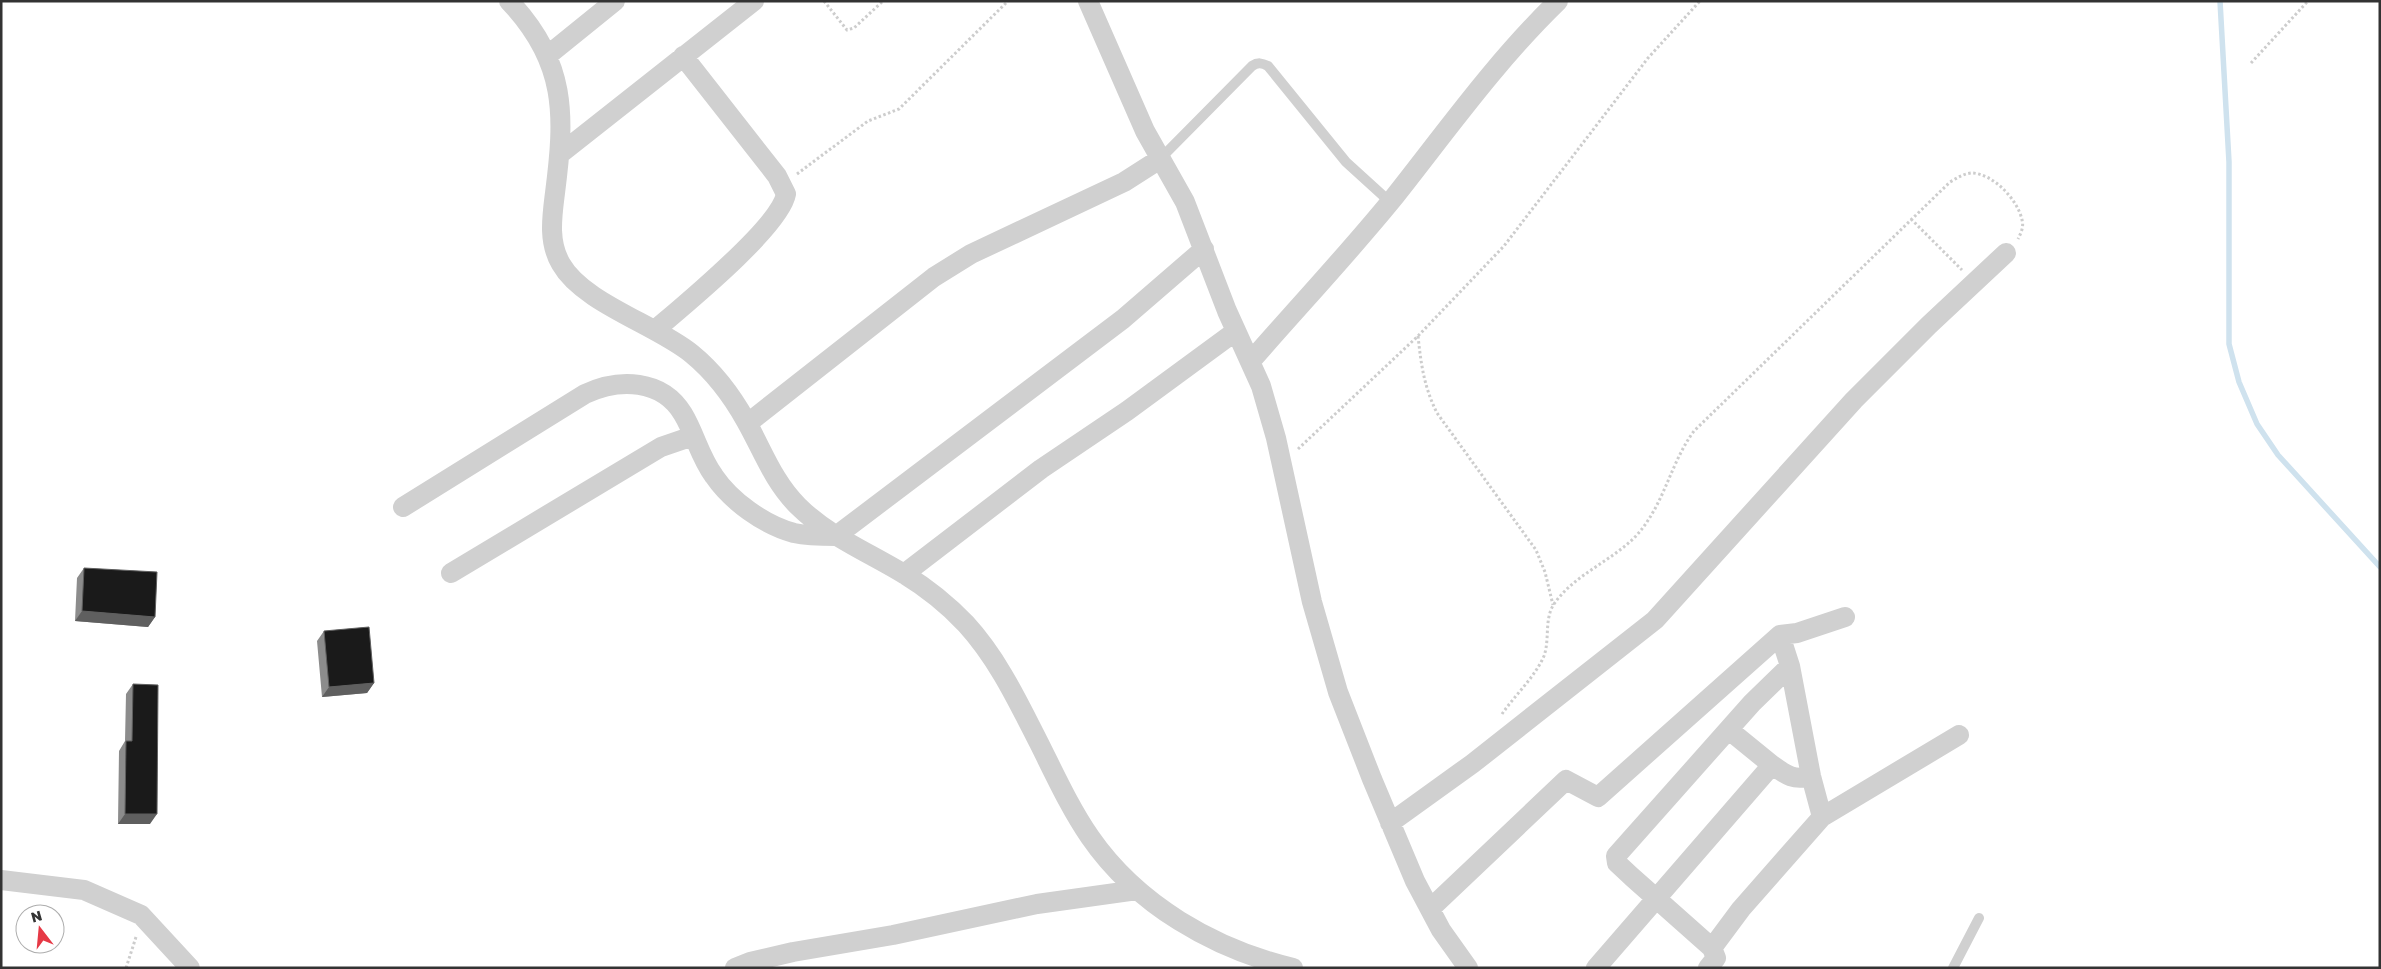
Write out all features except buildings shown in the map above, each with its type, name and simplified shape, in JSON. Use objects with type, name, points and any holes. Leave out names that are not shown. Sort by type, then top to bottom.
[{"type":"street","points":[[509,1],[532,28],[547,56],[560,98],[562,135],[552,229],[554,246],[560,263],[571,278],[585,290],[655,330],[692,354],[723,386],[748,423],[768,466],[798,505],[836,536],[904,574],[946,605],[983,643],[1011,688],[1078,818],[1104,856],[1136,890],[1186,924],[1224,944],[1256,957],[1293,968]]},
{"type":"street","points":[[547,56],[615,1]]},
{"type":"street","points":[[560,154],[754,1]]},
{"type":"street","points":[[1088,1],[1146,131],[1185,202],[1236,331],[1251,360],[1270,412],[1324,648],[1354,736],[1390,822],[1430,909],[1468,968]]},
{"type":"street","points":[[1251,360],[1390,202],[1486,79],[1531,27],[1558,1]]},
{"type":"street","points":[[655,330],[751,243],[782,204],[786,194],[783,186],[683,56]]},
{"type":"street","points":[[748,423],[934,277],[989,245],[1124,182],[1160,159]]},
{"type":"street","points":[[403,507],[586,394],[612,385],[640,385],[666,394],[683,413],[707,465],[722,487],[759,516],[794,533],[836,536],[1122,319],[1204,249]]},
{"type":"street","points":[[1390,822],[1472,764],[1655,620],[1854,400],[2006,253]]},
{"type":"street","points":[[904,574],[1042,469],[1127,411],[1236,331]]},
{"type":"street","points":[[451,572],[656,450],[694,436]]},
{"type":"street","points":[[1430,909],[1566,780],[1598,797],[1780,635],[1798,633],[1845,617]]},
{"type":"street","points":[[1780,635],[1790,666],[1811,776],[1822,817]]},
{"type":"street","points":[[1790,666],[1774,679],[1616,856],[1617,863],[1655,899],[1710,958],[1741,909],[1822,817],[1959,735]]},
{"type":"street","points":[[1729,730],[1791,778],[1801,779],[1811,776]]},
{"type":"street","points":[[1596,968],[1772,765]]},
{"type":"street","points":[[1,880],[84,890],[141,915],[190,968]]},
{"type":"street","points":[[735,968],[750,962],[793,952],[893,935],[1037,904],[1136,890]]},
{"type":"lane","points":[[1160,159],[1252,66],[1257,63],[1263,64],[1268,66],[1346,162],[1390,202]]},
{"type":"lane","points":[[1953,968],[1979,918]]},
{"type":"path","points":[[824,1],[846,30],[854,28],[883,1]]},
{"type":"path","points":[[783,186],[868,121],[899,109],[1008,1]]},
{"type":"path","points":[[1281,465],[1418,336],[1504,246],[1648,58],[1700,1]]},
{"type":"path","points":[[2251,63],[2308,1]]},
{"type":"path","points":[[1498,718],[1534,673],[1544,655],[1549,616],[1553,605],[1563,593],[1633,539],[1647,522],[1660,502],[1683,446],[1694,431],[1950,182],[1960,176],[1972,173],[1985,176],[1998,183],[2012,200],[2022,220],[2022,230],[2016,242],[2006,253]]},
{"type":"path","points":[[1911,219],[1975,282]]},
{"type":"path","points":[[1418,336],[1421,372],[1428,395],[1436,412],[1536,550],[1545,572],[1553,605]]},
{"type":"path","points":[[126,968],[141,915]]},
{"type":"waterway","points":[[2220,1],[2229,162],[2229,344],[2239,382],[2257,424],[2278,455],[2380,567]]}]
